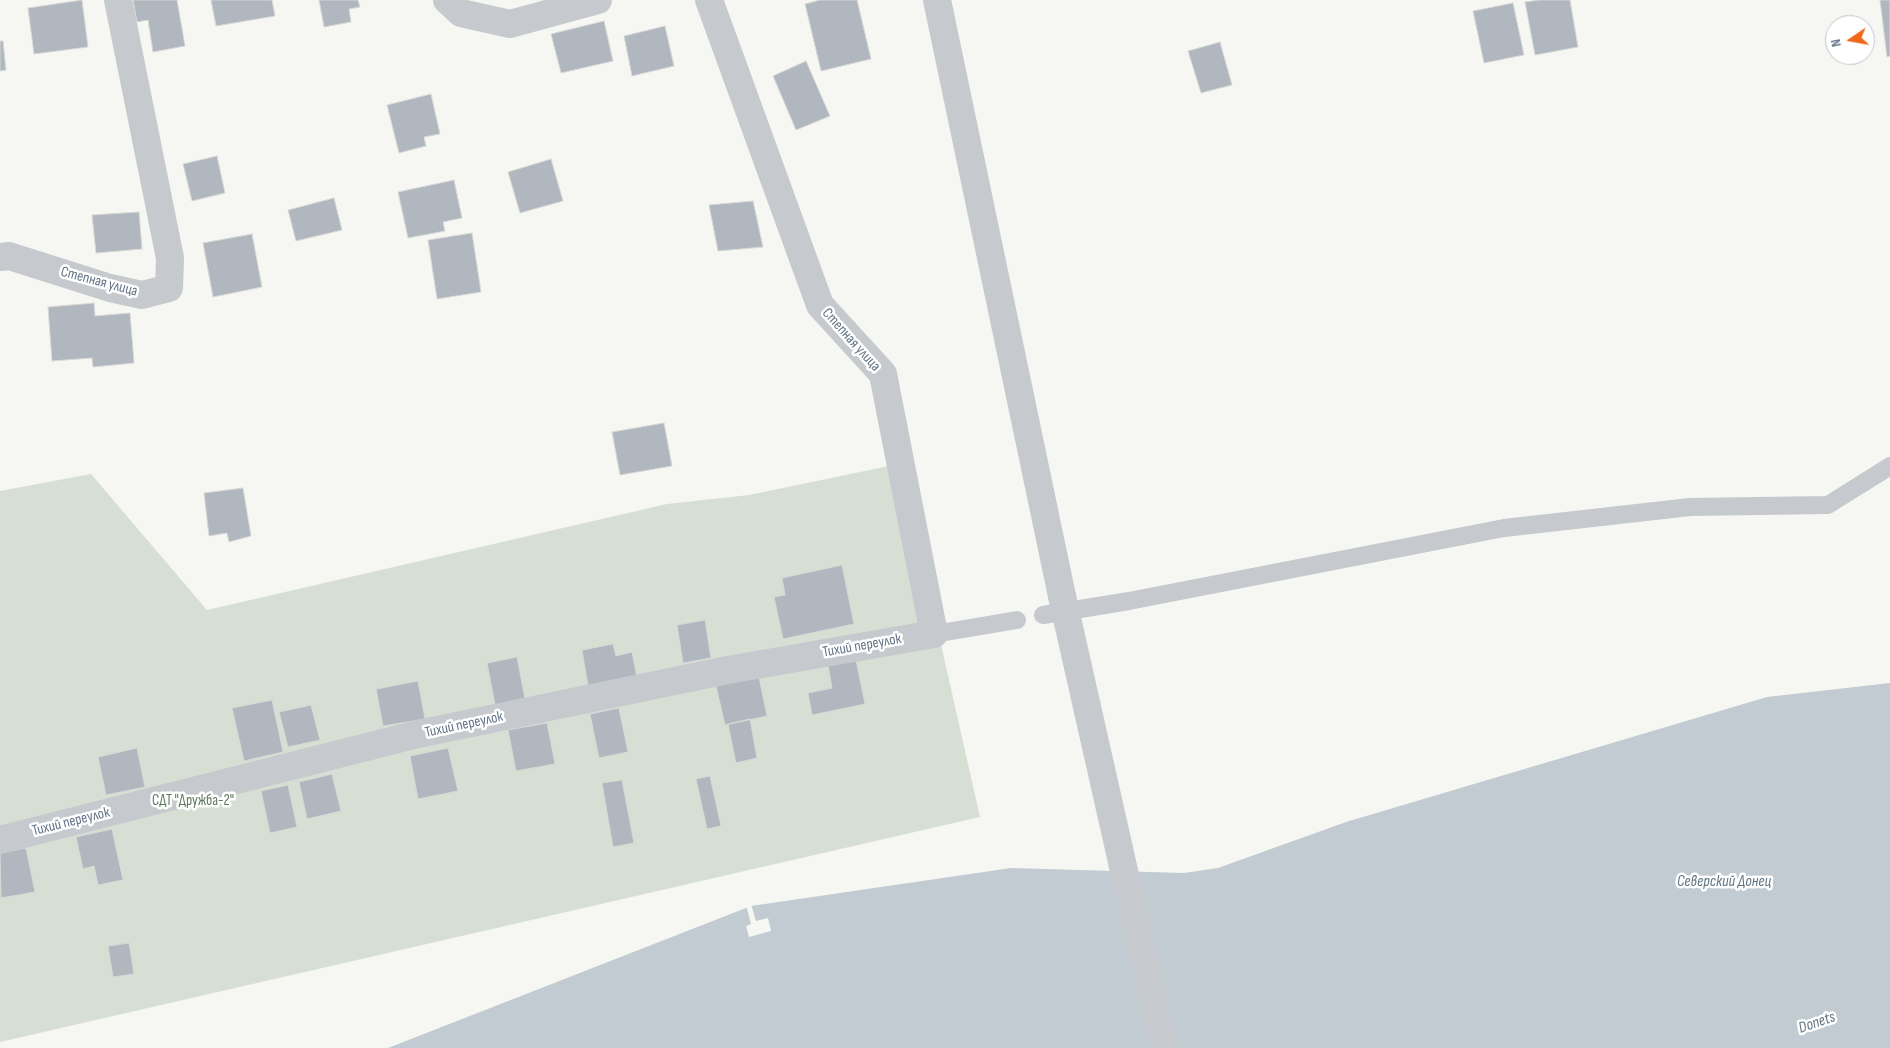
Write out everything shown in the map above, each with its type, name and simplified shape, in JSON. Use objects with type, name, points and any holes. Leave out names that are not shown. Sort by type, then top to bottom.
[{"type":"street","name":"Степная улица","points":[[0,256],[9,256],[110,288],[142,295],[169,288],[170,258],[118,0]]},
{"type":"street","points":[[447,0],[460,13],[510,24],[598,0]]},
{"type":"street","name":"Степная улица","points":[[709,0],[820,305],[883,374],[934,634]]},
{"type":"street","points":[[937,0],[1062,596],[1164,1048]]},
{"type":"street","name":"Тихий переулок","points":[[0,840],[418,734],[728,670],[934,634]]},
{"type":"lane","points":[[1043,615],[1129,601],[1504,528],[1690,507],[1828,505],[1890,466]]},
{"type":"lane","points":[[934,634],[1017,620]]},
{"type":"green space","name":"СДТ \"Дружба-2\"","points":[[889,466],[901,467],[980,817],[0,1042],[0,491],[91,474],[207,610],[667,504],[749,495]]},
{"type":"water","name":"Северский Донец","points":[[1890,683],[1890,1048],[388,1048],[751,906],[1011,868],[1184,873],[1218,868],[1346,822],[1767,697]]},
{"type":"pier","points":[[751,904],[756,921],[768,918],[771,931],[749,937],[746,926],[751,924],[746,905]]},
{"type":"building","points":[[82,0],[88,47],[34,54],[28,8]]},
{"type":"building","points":[[133,0],[177,0],[185,46],[153,52],[148,20],[137,22]]},
{"type":"building","points":[[211,0],[272,0],[275,16],[216,26]]},
{"type":"building","points":[[319,0],[358,0],[360,7],[349,9],[351,22],[324,27]]},
{"type":"building","points":[[820,0],[857,0],[871,59],[821,71],[805,4]]},
{"type":"building","points":[[1570,0],[1578,47],[1535,55],[1525,2]]},
{"type":"building","points":[[1880,0],[1890,0],[1890,56],[1887,57]]},
{"type":"building","points":[[1513,3],[1524,55],[1484,63],[1473,11]]},
{"type":"building","points":[[604,21],[613,61],[561,73],[551,34]]},
{"type":"building","points":[[665,26],[674,66],[632,76],[624,36]]},
{"type":"building","points":[[0,41],[3,41],[6,70],[0,71]]},
{"type":"building","points":[[1220,42],[1232,85],[1201,93],[1188,51]]},
{"type":"building","points":[[806,61],[830,116],[796,130],[773,76]]},
{"type":"building","points":[[431,94],[440,134],[424,137],[426,146],[399,153],[387,105]]},
{"type":"building","points":[[217,156],[225,193],[192,201],[183,164]]},
{"type":"building","points":[[551,159],[563,201],[520,213],[508,172]]},
{"type":"building","points":[[454,180],[462,218],[443,222],[445,231],[408,238],[398,192]]},
{"type":"building","points":[[334,198],[342,230],[296,241],[288,210]]},
{"type":"building","points":[[753,201],[763,247],[718,251],[709,205]]},
{"type":"building","points":[[139,212],[142,249],[96,253],[92,215]]},
{"type":"building","points":[[472,233],[481,292],[437,299],[428,240]]},
{"type":"building","points":[[252,234],[262,287],[213,297],[203,243]]},
{"type":"building","points":[[94,303],[95,316],[130,313],[134,363],[93,367],[92,358],[52,361],[48,307]]},
{"type":"building","points":[[664,423],[672,466],[620,475],[612,432]]},
{"type":"building","points":[[243,488],[251,536],[229,542],[227,533],[209,536],[204,493]]},
{"type":"building","points":[[842,565],[854,624],[783,639],[774,597],[785,595],[782,578]]},
{"type":"building","points":[[705,620],[711,658],[683,663],[677,625]]},
{"type":"building","points":[[613,644],[616,656],[632,652],[638,683],[589,692],[582,650]]},
{"type":"building","points":[[517,657],[525,699],[495,705],[487,663]]},
{"type":"building","points":[[856,660],[865,704],[812,715],[808,693],[832,688],[828,665]]},
{"type":"building","points":[[759,677],[767,716],[725,725],[716,686]]},
{"type":"building","points":[[418,681],[425,719],[383,726],[376,689]]},
{"type":"building","points":[[272,700],[283,752],[244,761],[232,708]]},
{"type":"building","points":[[311,705],[320,740],[288,747],[279,712]]},
{"type":"building","points":[[619,708],[628,752],[599,758],[590,714]]},
{"type":"building","points":[[750,719],[757,758],[736,763],[728,724]]},
{"type":"building","points":[[547,723],[555,764],[516,771],[508,730]]},
{"type":"building","points":[[137,748],[145,787],[106,795],[98,757]]},
{"type":"building","points":[[448,748],[458,791],[418,799],[410,756]]},
{"type":"building","points":[[332,774],[341,811],[307,819],[299,782]]},
{"type":"building","points":[[710,776],[721,826],[707,829],[696,779]]},
{"type":"building","points":[[622,780],[634,843],[613,847],[602,783]]},
{"type":"building","points":[[288,785],[297,827],[270,833],[261,791]]},
{"type":"building","points":[[112,829],[123,880],[98,885],[94,866],[83,869],[76,837]]},
{"type":"building","points":[[26,848],[35,892],[1,898],[0,853]]},
{"type":"building","points":[[129,943],[134,974],[113,977],[108,946]]},
{"type":"water label","name":"Donets","points":[[1817,1023]]}]
